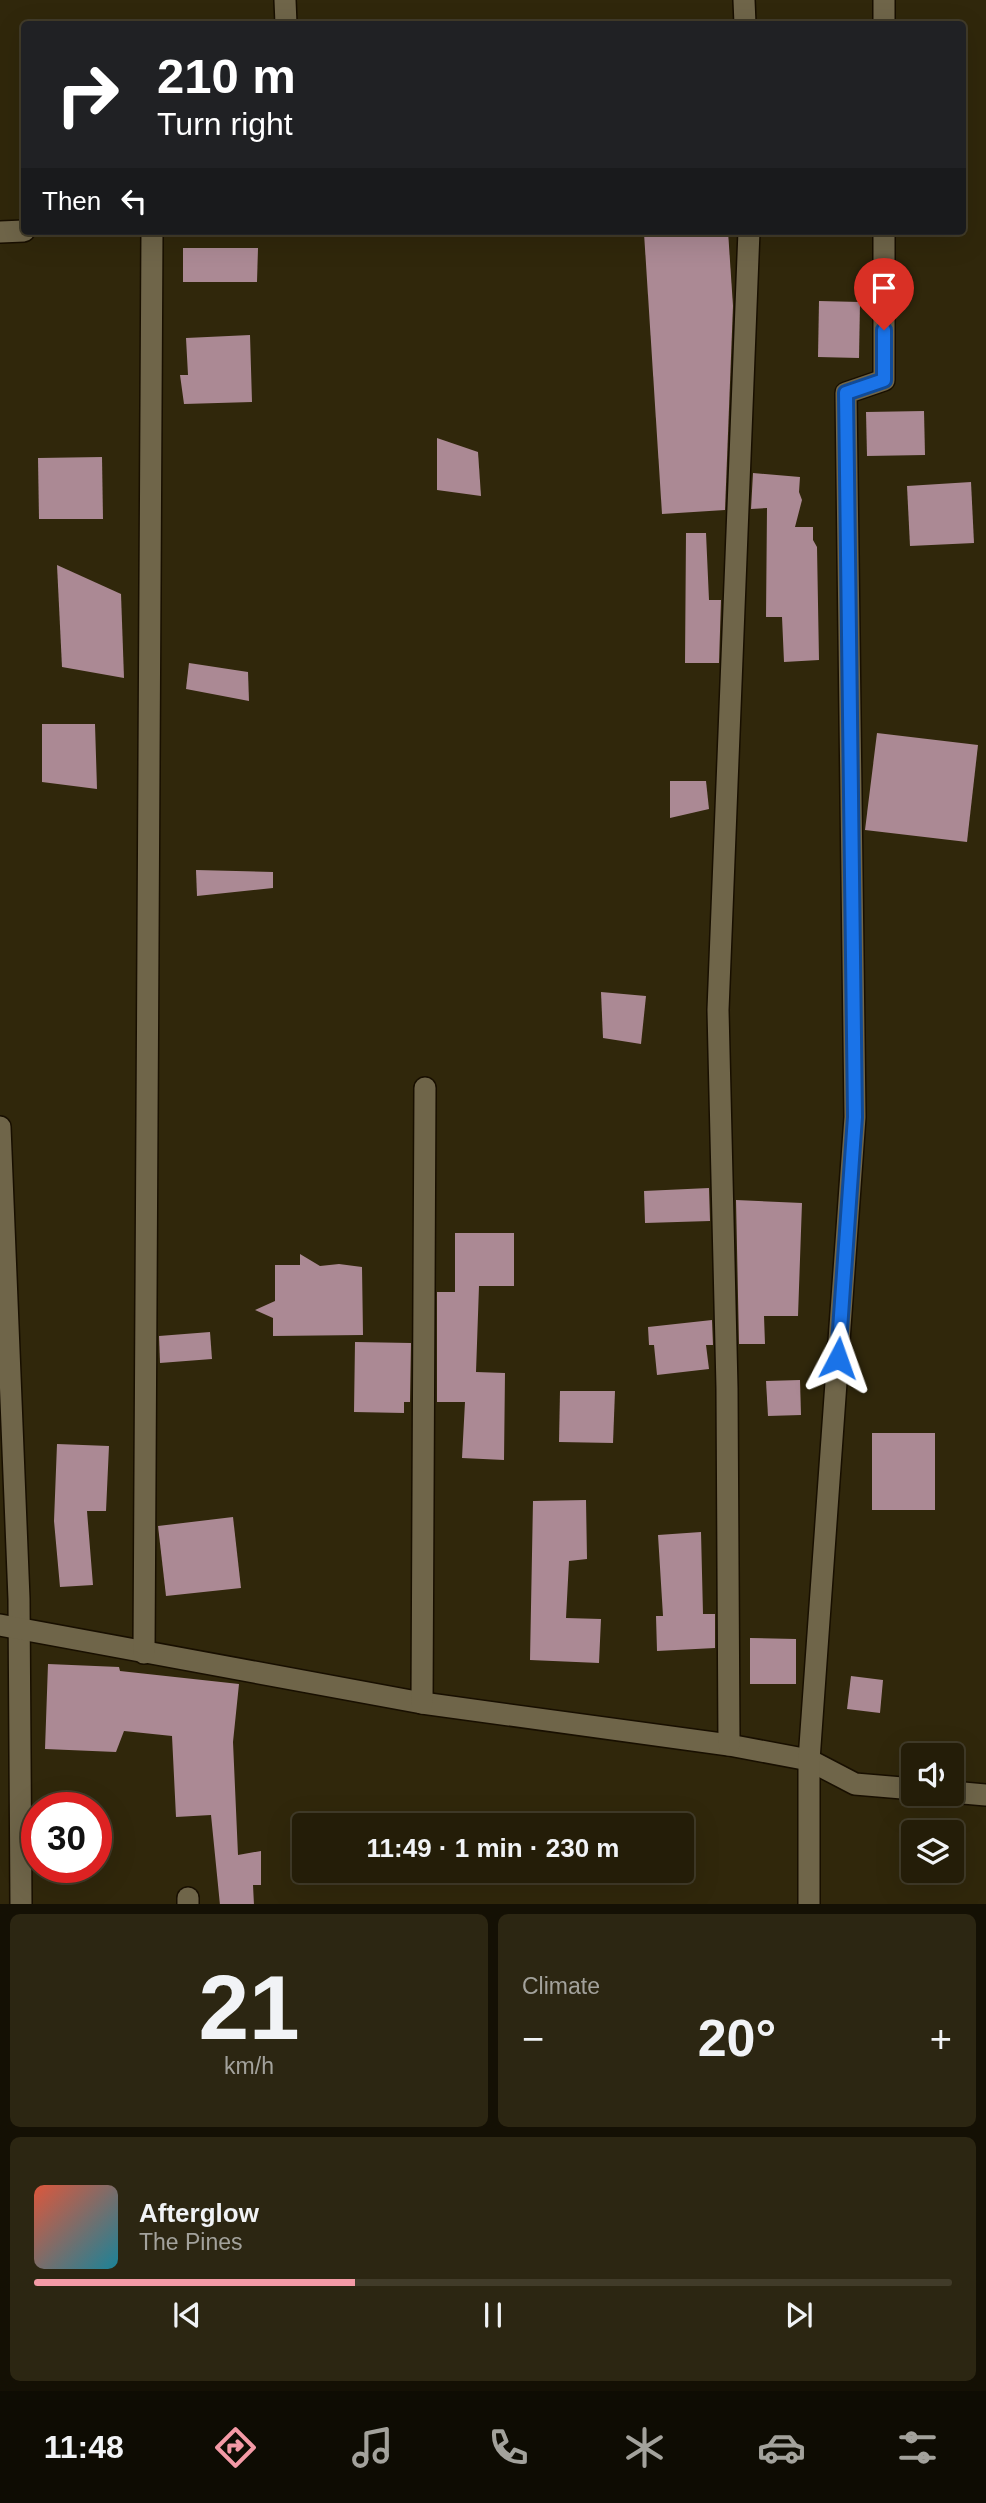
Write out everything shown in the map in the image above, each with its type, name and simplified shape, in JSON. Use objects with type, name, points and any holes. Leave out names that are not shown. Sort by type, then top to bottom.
[{"type":"street","points":[[285,0],[286,21]]},
{"type":"street","points":[[744,0],[745,21]]},
{"type":"street","points":[[884,0],[884,21]]},
{"type":"street","points":[[0,232],[21,231]]},
{"type":"street","points":[[144,1653],[152,235]]},
{"type":"street","points":[[729,1745],[727,1375],[718,1010],[749,235]]},
{"type":"street","points":[[809,1904],[809,1760],[855,1117],[846,393],[884,380],[884,235]]},
{"type":"street","points":[[422,1703],[425,1088]]},
{"type":"street","points":[[0,1127],[10,1627],[21,1904]]},
{"type":"street","points":[[10,1627],[422,1703],[729,1745],[809,1760],[855,1784],[901,1788]]},
{"type":"street","points":[[964,1793],[986,1795]]},
{"type":"building","points":[[644,235],[728,235],[733,306],[725,510],[662,514]]},
{"type":"building","points":[[183,248],[258,248],[257,282],[183,282]]},
{"type":"building","points":[[819,301],[860,302],[859,358],[818,357]]},
{"type":"building","points":[[250,335],[252,402],[184,404],[180,375],[188,375],[186,338]]},
{"type":"building","points":[[924,411],[925,455],[867,456],[866,412]]},
{"type":"building","points":[[437,438],[478,452],[481,496],[437,490]]},
{"type":"building","points":[[102,457],[103,519],[39,519],[38,458]]},
{"type":"building","points":[[753,473],[800,477],[799,492],[802,500],[795,527],[813,527],[813,540],[817,547],[819,660],[784,662],[782,617],[766,617],[767,508],[751,509]]},
{"type":"building","points":[[971,482],[974,543],[910,546],[907,486]]},
{"type":"building","points":[[686,533],[706,533],[709,600],[721,600],[719,663],[685,663]]},
{"type":"building","points":[[57,565],[121,594],[124,678],[62,667]]},
{"type":"building","points":[[189,663],[248,672],[249,701],[186,689]]},
{"type":"building","points":[[42,724],[95,724],[97,789],[42,782]]},
{"type":"building","points":[[877,733],[978,745],[967,842],[865,830]]},
{"type":"building","points":[[670,781],[706,781],[709,809],[670,818]]},
{"type":"building","points":[[196,870],[273,872],[273,888],[197,896]]},
{"type":"building","points":[[601,992],[646,996],[641,1044],[603,1038]]},
{"type":"building","points":[[709,1188],[710,1221],[645,1223],[644,1191]]},
{"type":"building","points":[[736,1200],[802,1203],[798,1316],[764,1316],[765,1344],[739,1344]]},
{"type":"building","points":[[455,1233],[514,1233],[514,1286],[479,1286],[476,1372],[505,1373],[504,1460],[462,1458],[465,1402],[437,1402],[437,1292],[455,1292]]},
{"type":"building","points":[[300,1254],[320,1266],[339,1264],[362,1267],[363,1335],[273,1336],[273,1318],[255,1310],[275,1301],[275,1265],[300,1265]]},
{"type":"building","points":[[712,1320],[713,1345],[706,1345],[709,1369],[657,1375],[654,1345],[649,1345],[648,1327]]},
{"type":"building","points":[[210,1332],[212,1359],[160,1363],[159,1336]]},
{"type":"building","points":[[355,1342],[411,1343],[410,1402],[404,1402],[404,1413],[354,1412]]},
{"type":"building","points":[[800,1380],[801,1415],[768,1416],[766,1381]]},
{"type":"building","points":[[560,1391],[615,1391],[613,1443],[559,1442]]},
{"type":"building","points":[[872,1433],[935,1433],[935,1510],[872,1510]]},
{"type":"building","points":[[57,1444],[109,1446],[106,1511],[87,1511],[93,1585],[60,1587],[54,1521]]},
{"type":"building","points":[[586,1500],[587,1559],[569,1561],[566,1618],[601,1619],[599,1663],[530,1660],[533,1501]]},
{"type":"building","points":[[233,1517],[241,1588],[166,1596],[158,1526]]},
{"type":"building","points":[[701,1532],[703,1614],[715,1614],[715,1648],[657,1651],[656,1616],[663,1616],[658,1535]]},
{"type":"building","points":[[750,1638],[796,1639],[796,1684],[750,1684]]},
{"type":"building","points":[[48,1664],[119,1667],[120,1671],[239,1684],[233,1742],[238,1855],[261,1851],[261,1885],[253,1885],[254,1904],[220,1904],[211,1815],[176,1817],[172,1736],[124,1731],[116,1752],[45,1749]]},
{"type":"building","points":[[851,1676],[883,1680],[880,1713],[847,1709]]},
{"type":"route","points":[[838,1358],[855,1117],[846,393],[884,380],[884,330]]}]
